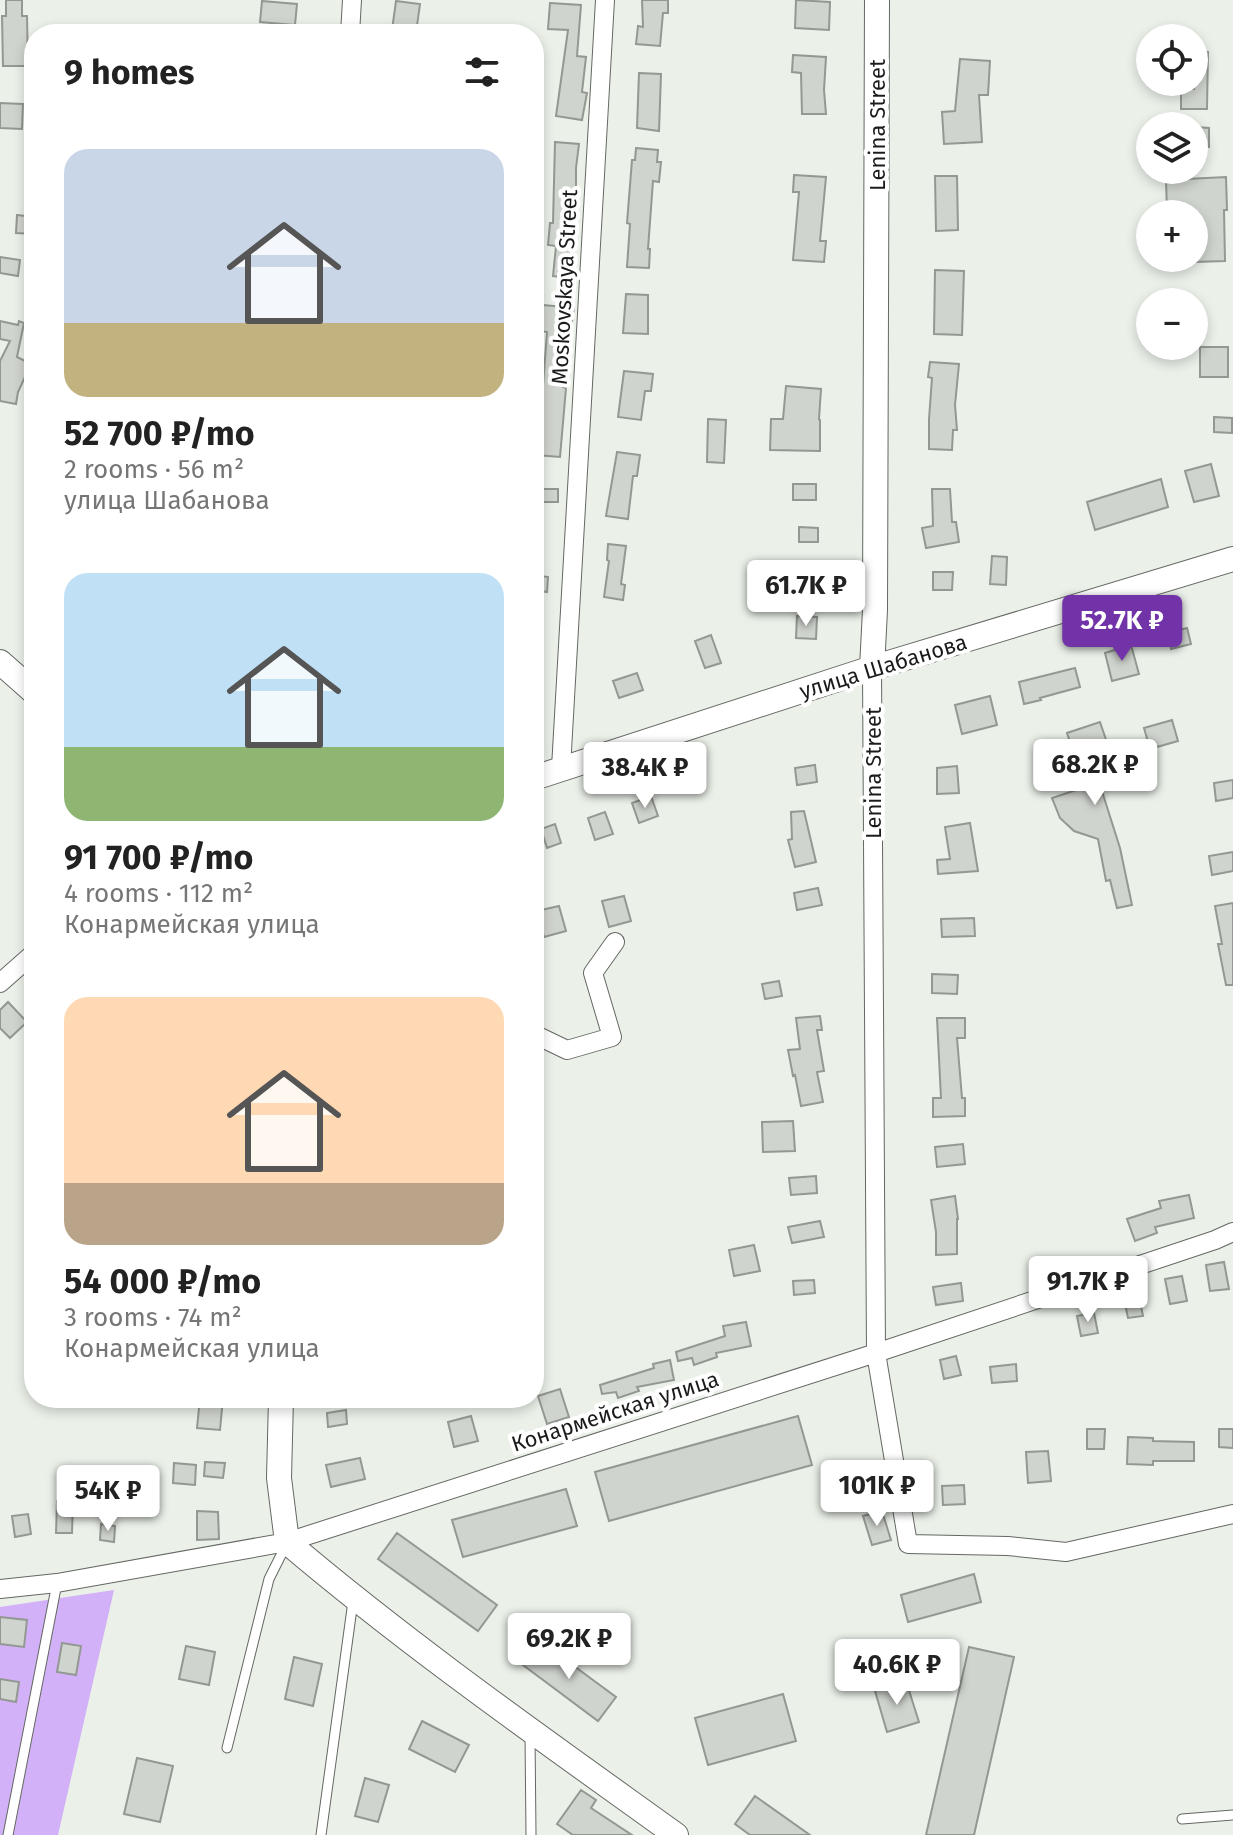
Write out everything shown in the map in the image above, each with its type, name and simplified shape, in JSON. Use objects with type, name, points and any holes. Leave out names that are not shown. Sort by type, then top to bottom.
[{"type":"street","points":[[351,24],[352,0]]},
{"type":"street","name":"Moskovskaya Street","points":[[561,768],[605,0]]},
{"type":"street","name":"Lenina Street","points":[[877,0],[875,595],[872,668],[876,1353],[908,1544],[1008,1546],[1066,1552],[1233,1514]]},
{"type":"street","name":"улица Шабанова","points":[[544,774],[872,668],[1233,559]]},
{"type":"street","points":[[0,662],[24,683]]},
{"type":"street","points":[[544,1039],[567,1050],[612,1037],[593,973],[615,942]]},
{"type":"street","points":[[0,983],[24,962]]},
{"type":"street","name":"Конармейская улица","points":[[0,1589],[57,1583],[287,1542],[876,1353],[1233,1232]]},
{"type":"street","points":[[281,1408],[279,1478],[287,1542],[354,1598],[676,1835]]},
{"type":"lane","points":[[227,1748],[269,1579],[287,1542]]},
{"type":"lane","points":[[8,1835],[57,1583]]},
{"type":"lane","points":[[321,1835],[354,1598]]},
{"type":"lane","points":[[530,1730],[531,1835]]},
{"type":"lane","points":[[1182,1819],[1233,1815]]},
{"type":"shaded area","points":[[114,1590],[58,1835],[0,1835],[0,1607]]},
{"type":"building","points":[[6,0],[22,0],[22,16],[27,16],[27,24],[24,24],[24,66],[3,66],[2,16],[6,16]]},
{"type":"building","points":[[642,0],[668,0],[668,13],[663,13],[660,46],[636,44],[638,26],[643,27]]},
{"type":"building","points":[[796,0],[830,2],[829,30],[795,28]]},
{"type":"building","points":[[262,1],[297,4],[295,24],[260,22]]},
{"type":"building","points":[[396,1],[420,4],[417,24],[393,24]]},
{"type":"building","points":[[550,3],[581,5],[577,56],[586,57],[582,92],[587,93],[582,120],[556,116],[568,30],[548,29]]},
{"type":"building","points":[[793,55],[826,57],[826,114],[802,114],[801,73],[792,72]]},
{"type":"building","points":[[960,59],[990,61],[988,95],[979,95],[982,142],[944,144],[942,112],[955,111]]},
{"type":"building","points":[[639,73],[661,74],[659,131],[637,128]]},
{"type":"building","points":[[1181,96],[1207,96],[1207,109],[1181,109]]},
{"type":"building","points":[[0,103],[23,104],[22,129],[0,128]]},
{"type":"building","points":[[555,142],[579,144],[570,278],[553,276],[556,246],[548,245],[550,223],[553,223]]},
{"type":"building","points":[[636,148],[658,150],[657,162],[661,162],[659,182],[653,181],[649,268],[627,267],[630,224],[627,223],[632,160],[635,160]]},
{"type":"building","points":[[794,175],[826,177],[820,241],[826,241],[824,262],[793,260],[799,192],[793,192]]},
{"type":"building","points":[[935,176],[957,176],[958,230],[936,231]]},
{"type":"building","points":[[1226,177],[1225,261],[1208,262],[1208,200],[1167,200],[1166,184],[1208,184],[1208,178]]},
{"type":"building","points":[[17,215],[24,216],[24,233],[16,233]]},
{"type":"building","points":[[0,257],[20,260],[18,276],[0,273]]},
{"type":"building","points":[[935,270],[964,271],[962,335],[934,334]]},
{"type":"building","points":[[626,294],[648,295],[648,334],[623,333]]},
{"type":"building","points":[[544,305],[574,308],[570,335],[567,335],[560,457],[544,456],[547,332],[544,332]]},
{"type":"building","points":[[0,321],[18,325],[19,321],[24,323],[17,357],[24,360],[24,379],[16,404],[0,401],[0,361],[10,341],[0,339]]},
{"type":"building","points":[[1208,347],[1228,347],[1228,377],[1200,377],[1200,360],[1208,360]]},
{"type":"building","points":[[930,362],[959,364],[955,405],[957,430],[953,430],[952,450],[929,449]]},
{"type":"building","points":[[624,371],[653,374],[651,391],[645,391],[641,420],[618,417]]},
{"type":"building","points":[[786,386],[821,389],[820,451],[770,450],[771,419],[783,419]]},
{"type":"building","points":[[1214,417],[1232,418],[1232,433],[1214,432]]},
{"type":"building","points":[[708,419],[726,420],[724,463],[707,462]]},
{"type":"building","points":[[617,452],[640,455],[637,476],[633,476],[628,519],[606,516]]},
{"type":"building","points":[[1211,464],[1219,496],[1194,502],[1185,471]]},
{"type":"building","points":[[1161,479],[1168,507],[1095,530],[1087,502]]},
{"type":"building","points":[[793,484],[816,484],[816,500],[793,500]]},
{"type":"building","points":[[544,489],[558,489],[558,502],[544,502]]},
{"type":"building","points":[[932,489],[950,489],[952,522],[956,522],[959,542],[926,548],[922,528],[933,526]]},
{"type":"building","points":[[799,527],[818,528],[818,542],[799,542]]},
{"type":"building","points":[[608,544],[626,546],[621,584],[625,585],[623,600],[604,597]]},
{"type":"building","points":[[992,556],[1007,557],[1006,585],[990,584]]},
{"type":"building","points":[[933,572],[953,572],[952,590],[933,590]]},
{"type":"building","points":[[544,576],[548,577],[547,592],[544,592]]},
{"type":"building","points":[[797,616],[817,617],[816,639],[796,638]]},
{"type":"building","points":[[1187,628],[1191,644],[1171,649],[1168,633]]},
{"type":"building","points":[[711,635],[721,663],[705,668],[695,641]]},
{"type":"building","points":[[1131,645],[1139,674],[1112,681],[1105,653]]},
{"type":"building","points":[[1075,668],[1080,687],[1024,704],[1019,682]]},
{"type":"building","points":[[637,673],[643,690],[619,698],[613,681]]},
{"type":"building","points":[[990,696],[997,725],[962,734],[955,705]]},
{"type":"building","points":[[1172,720],[1178,741],[1150,749],[1144,728]]},
{"type":"building","points":[[1100,722],[1113,760],[1094,766],[1120,848],[1132,905],[1117,908],[1110,880],[1106,881],[1098,839],[1074,831],[1060,818],[1052,798],[1085,787],[1067,733]]},
{"type":"building","points":[[815,765],[817,782],[797,785],[795,768]]},
{"type":"building","points":[[957,766],[959,793],[937,794],[937,768]]},
{"type":"building","points":[[1233,780],[1233,798],[1216,801],[1214,783]]},
{"type":"building","points":[[651,796],[658,816],[639,823],[632,803]]},
{"type":"building","points":[[804,811],[816,862],[795,867],[788,840],[792,839],[791,812]]},
{"type":"building","points":[[605,812],[613,834],[595,840],[588,818]]},
{"type":"building","points":[[970,823],[978,871],[938,874],[937,860],[950,859],[945,827]]},
{"type":"building","points":[[555,824],[561,843],[547,848],[544,828]]},
{"type":"building","points":[[1233,852],[1233,871],[1212,875],[1209,856]]},
{"type":"building","points":[[818,888],[822,905],[797,910],[794,893]]},
{"type":"building","points":[[624,896],[631,921],[609,927],[602,901]]},
{"type":"building","points":[[1233,903],[1233,985],[1226,985],[1215,906]]},
{"type":"building","points":[[559,906],[566,931],[544,937],[544,909]]},
{"type":"building","points":[[974,918],[975,936],[942,937],[941,919]]},
{"type":"building","points":[[932,974],[958,975],[957,994],[932,993]]},
{"type":"building","points":[[779,981],[782,996],[765,999],[762,984]]},
{"type":"building","points":[[8,1002],[24,1019],[24,1025],[10,1038],[0,1028],[0,1010]]},
{"type":"building","points":[[820,1016],[822,1030],[817,1030],[824,1071],[817,1072],[823,1102],[801,1106],[788,1050],[800,1049],[796,1018]]},
{"type":"building","points":[[937,1018],[965,1018],[965,1038],[957,1038],[965,1116],[933,1117],[933,1098],[941,1098]]},
{"type":"building","points":[[793,1121],[795,1151],[763,1152],[762,1122]]},
{"type":"building","points":[[963,1144],[965,1164],[937,1167],[935,1147]]},
{"type":"building","points":[[816,1176],[817,1193],[791,1195],[789,1178]]},
{"type":"building","points":[[1189,1195],[1194,1218],[1155,1227],[1157,1233],[1135,1241],[1127,1219],[1161,1208],[1159,1201]]},
{"type":"building","points":[[955,1196],[957,1254],[936,1255],[931,1200]]},
{"type":"building","points":[[820,1221],[824,1237],[792,1243],[788,1227]]},
{"type":"building","points":[[754,1245],[760,1271],[734,1276],[729,1250]]},
{"type":"building","points":[[1224,1262],[1229,1289],[1210,1291],[1206,1265]]},
{"type":"building","points":[[1182,1276],[1187,1301],[1170,1304],[1165,1279]]},
{"type":"building","points":[[814,1280],[815,1293],[794,1295],[793,1281]]},
{"type":"building","points":[[961,1283],[963,1301],[936,1305],[933,1287]]},
{"type":"building","points":[[1138,1291],[1143,1316],[1128,1318],[1123,1294]]},
{"type":"building","points":[[1094,1313],[1098,1333],[1081,1336],[1077,1316]]},
{"type":"building","points":[[746,1322],[751,1346],[716,1353],[717,1357],[694,1365],[692,1358],[678,1361],[676,1352],[725,1336],[723,1326]]},
{"type":"building","points":[[956,1356],[961,1375],[944,1379],[940,1360]]},
{"type":"building","points":[[670,1360],[674,1380],[637,1387],[639,1391],[618,1398],[616,1392],[602,1394],[600,1385]]},
{"type":"building","points":[[1016,1364],[1017,1381],[992,1383],[990,1367]]},
{"type":"building","points":[[560,1389],[569,1417],[547,1424],[542,1408],[544,1394]]},
{"type":"building","points":[[199,1408],[222,1408],[220,1430],[197,1428]]},
{"type":"building","points":[[346,1410],[347,1424],[328,1427],[327,1413]]},
{"type":"building","points":[[471,1416],[478,1441],[454,1447],[448,1422]]},
{"type":"building","points":[[798,1416],[812,1465],[609,1521],[595,1472]]},
{"type":"building","points":[[1087,1429],[1105,1429],[1104,1449],[1087,1449]]},
{"type":"building","points":[[1219,1429],[1233,1429],[1233,1448],[1219,1447]]},
{"type":"building","points":[[1128,1437],[1194,1442],[1194,1461],[1127,1464]]},
{"type":"building","points":[[1048,1451],[1051,1481],[1028,1483],[1026,1452]]},
{"type":"building","points":[[360,1458],[365,1479],[331,1487],[326,1465]]},
{"type":"building","points":[[205,1462],[225,1463],[223,1478],[204,1476]]},
{"type":"building","points":[[174,1463],[196,1465],[195,1485],[173,1483]]},
{"type":"building","points":[[964,1485],[965,1504],[943,1505],[942,1486]]},
{"type":"building","points":[[566,1489],[577,1526],[463,1557],[452,1520]]},
{"type":"building","points":[[57,1501],[73,1501],[72,1533],[56,1533]]},
{"type":"building","points":[[197,1511],[218,1512],[219,1539],[197,1540]]},
{"type":"building","points":[[882,1511],[891,1540],[872,1545],[863,1516]]},
{"type":"building","points":[[28,1514],[31,1534],[15,1537],[12,1516]]},
{"type":"building","points":[[101,1524],[115,1526],[114,1542],[100,1540]]},
{"type":"building","points":[[397,1533],[497,1605],[478,1631],[378,1559]]},
{"type":"building","points":[[974,1574],[981,1602],[908,1622],[901,1595]]},
{"type":"building","points":[[0,1617],[27,1620],[24,1647],[0,1644]]},
{"type":"building","points":[[540,1641],[616,1697],[598,1721],[523,1665]]},
{"type":"building","points":[[62,1643],[81,1646],[76,1675],[57,1672]]},
{"type":"building","points":[[186,1646],[215,1652],[209,1685],[179,1679]]},
{"type":"building","points":[[969,1647],[1014,1657],[974,1835],[926,1835]]},
{"type":"building","points":[[294,1657],[322,1664],[313,1706],[285,1699]]},
{"type":"building","points":[[0,1679],[19,1682],[16,1702],[0,1699]]},
{"type":"building","points":[[906,1681],[919,1722],[887,1732],[875,1691]]},
{"type":"building","points":[[783,1694],[796,1741],[708,1765],[695,1718]]},
{"type":"building","points":[[422,1721],[469,1745],[455,1772],[409,1749]]},
{"type":"building","points":[[137,1758],[173,1766],[160,1822],[124,1814]]},
{"type":"building","points":[[365,1778],[389,1785],[378,1822],[355,1816]]},
{"type":"building","points":[[581,1790],[596,1800],[591,1808],[632,1835],[573,1835],[557,1824]]},
{"type":"building","points":[[755,1796],[810,1835],[750,1835],[735,1824]]}]
